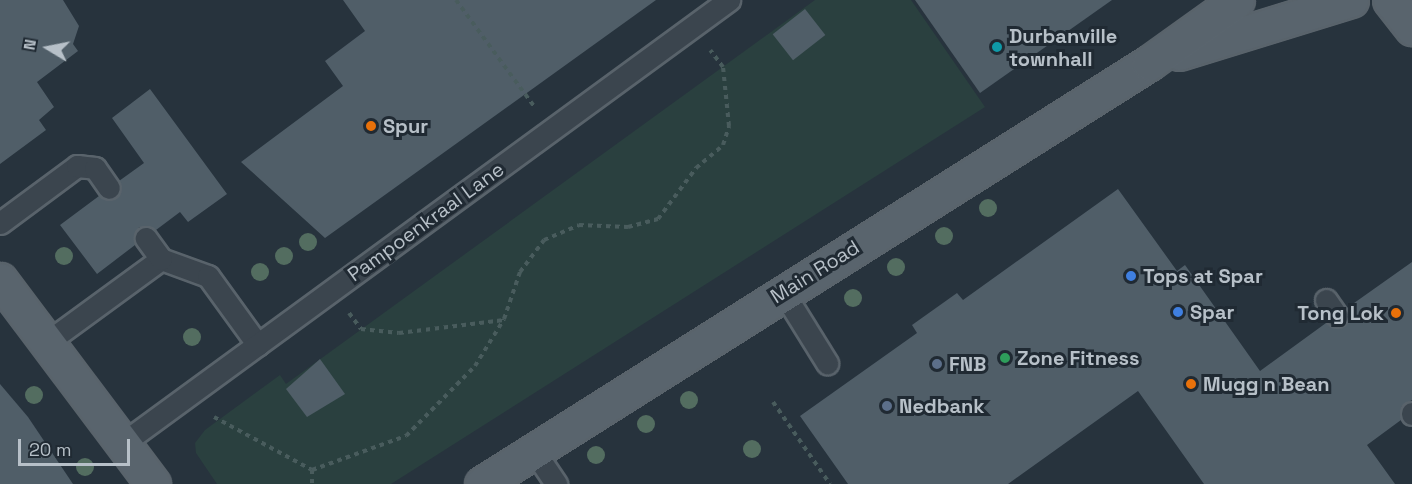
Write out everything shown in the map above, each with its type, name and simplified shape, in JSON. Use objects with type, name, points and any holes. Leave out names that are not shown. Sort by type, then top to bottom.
[{"type":"main road","points":[[1149,63],[1237,0]]},
{"type":"main road","points":[[1149,63],[1351,0]]},
{"type":"main road","points":[[1390,0],[1412,28]]},
{"type":"main road","name":"Main Road","points":[[482,484],[1149,63]]},
{"type":"main road","points":[[0,279],[153,484]]},
{"type":"lane","name":"Pampoenkraal Lane","points":[[123,443],[729,0]]},
{"type":"lane","points":[[0,224],[77,166],[95,168],[109,188]]},
{"type":"lane","points":[[146,238],[161,259],[208,276],[258,345]]},
{"type":"lane","points":[[46,343],[161,259]]},
{"type":"lane","points":[[783,292],[827,363]]},
{"type":"lane","points":[[534,451],[556,484]]},
{"type":"path","points":[[456,0],[551,130]]},
{"type":"path","points":[[214,417],[312,470],[406,436],[463,380],[504,320],[520,272],[544,240],[579,225],[628,227],[658,219],[696,168],[723,145],[729,126],[723,67],[692,27]]},
{"type":"path","points":[[332,290],[361,329],[399,333],[504,320]]},
{"type":"path","points":[[773,402],[830,484]]},
{"type":"path","points":[[312,470],[312,484]]},
{"type":"green space","points":[[815,0],[911,0],[985,107],[391,484],[217,484],[196,453],[195,443],[205,430],[280,375],[286,384]]},
{"type":"building","points":[[0,0],[63,0],[79,26],[73,44],[78,51],[37,82],[54,107],[39,120],[46,130],[0,164]]},
{"type":"building","points":[[343,0],[656,0],[325,238],[241,162],[343,86],[325,61],[365,31]]},
{"type":"building","name":"Durbanville townhall","points":[[915,0],[1112,0],[980,93]]},
{"type":"building","points":[[805,9],[825,35],[793,60],[773,34]]},
{"type":"building","points":[[150,89],[227,194],[188,222],[180,212],[156,230],[139,227],[135,245],[97,274],[60,225],[99,196],[117,198],[119,181],[144,163],[112,118]]},
{"type":"building","points":[[1118,189],[1177,271],[1185,265],[1260,371],[1326,323],[1345,326],[1347,308],[1412,262],[1412,400],[1401,407],[1401,420],[1367,445],[1395,484],[1204,484],[1138,391],[1008,484],[848,484],[800,416],[917,333],[912,325],[957,293],[963,300]]},
{"type":"building","points":[[320,359],[345,394],[307,417],[286,389]]},
{"type":"building","points":[[0,384],[28,417],[73,484],[0,484]]},
{"type":"place","name":"Durbanville townhall","points":[[997,47]]},
{"type":"place","name":"Spur","points":[[371,126]]},
{"type":"place","name":"Tops at Spar","points":[[1131,276]]},
{"type":"place","name":"Spar","points":[[1178,312]]},
{"type":"place","name":"Tong Lok","points":[[1396,313]]},
{"type":"place","name":"Zone Fitness","points":[[1005,358]]},
{"type":"place","name":"FNB","points":[[937,364]]},
{"type":"place","name":"Mugg n Bean","points":[[1191,384]]},
{"type":"place","name":"Nedbank","points":[[887,406]]}]
